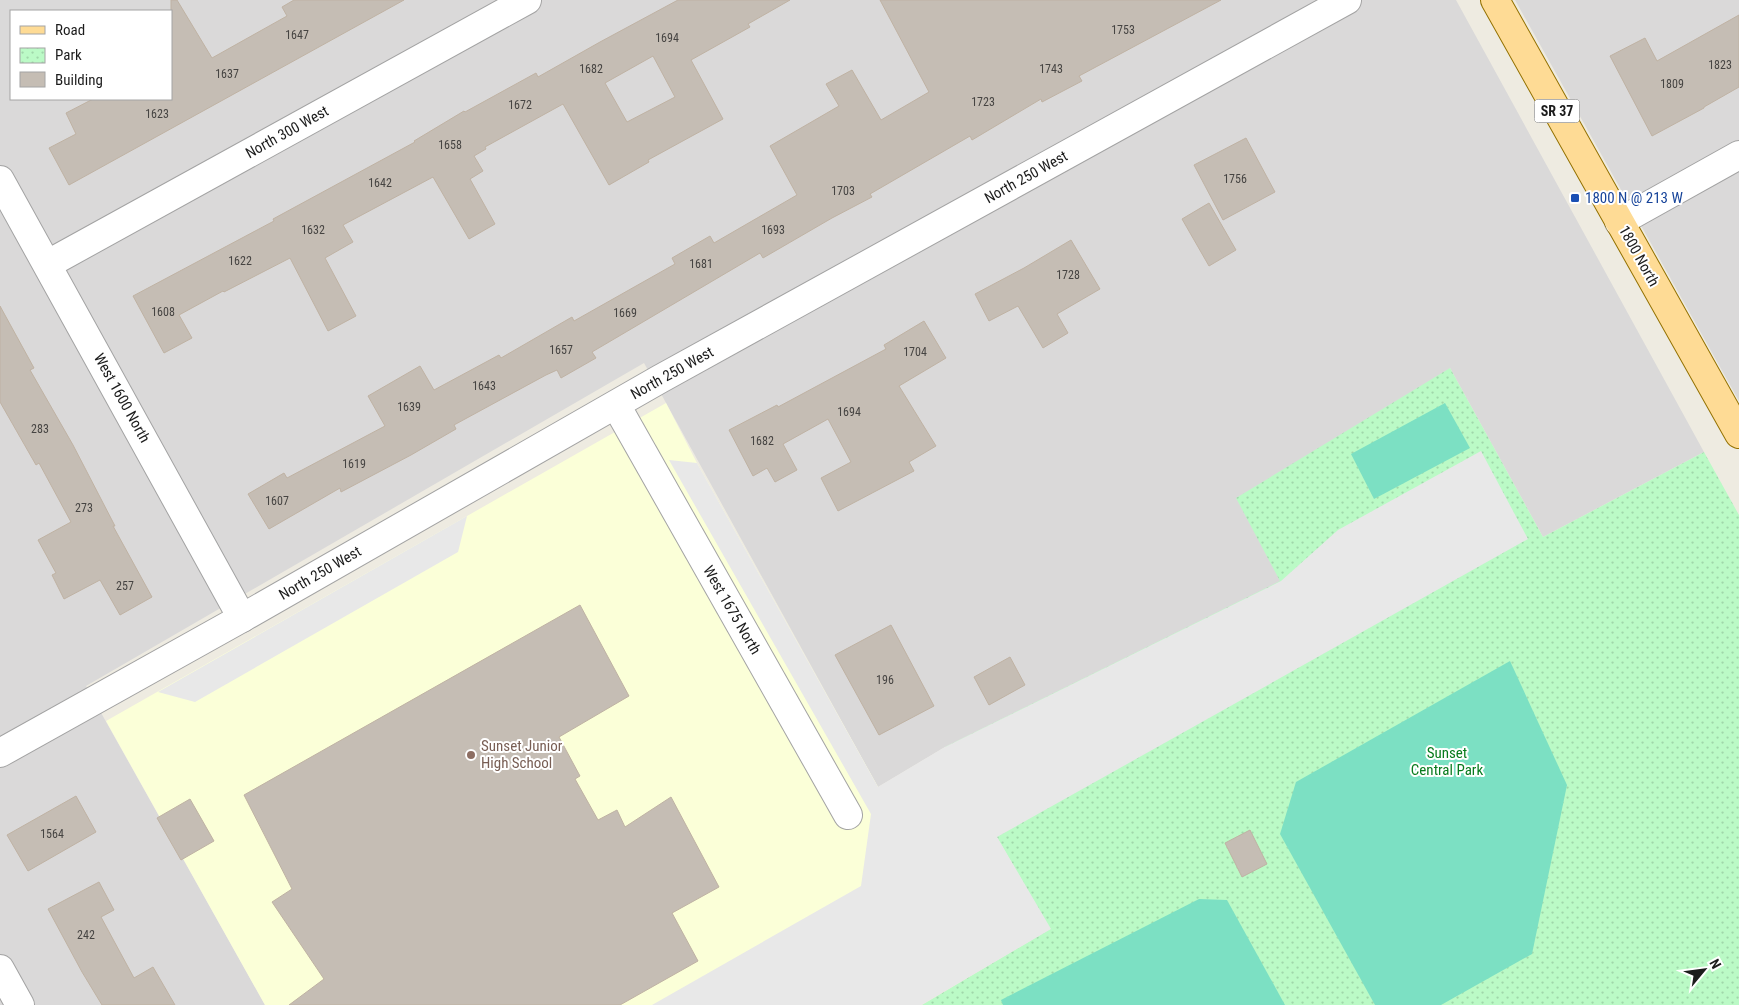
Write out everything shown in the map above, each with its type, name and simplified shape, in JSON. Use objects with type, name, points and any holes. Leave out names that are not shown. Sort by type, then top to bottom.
[{"type":"main road","name":"1800 North","points":[[1495,0],[1739,434]]},
{"type":"street","name":"North 300 West","points":[[48,264],[527,0]]},
{"type":"street","name":"North 250 West","points":[[0,753],[616,405],[1347,0]]},
{"type":"street","points":[[1619,222],[1739,155]]},
{"type":"street","name":"West 1600 North","points":[[0,180],[242,618]]},
{"type":"street","name":"West 1675 North","points":[[616,405],[848,815]]},
{"type":"street","points":[[0,969],[20,1005]]},
{"type":"shaded area","points":[[0,0],[1456,0],[1704,452],[1543,537],[1450,368],[1281,581],[945,747],[878,787],[644,363],[86,686],[265,1005],[0,1005]]},
{"type":"shaded area","points":[[1515,0],[1739,0],[1739,401]]},
{"type":"shaded area","points":[[666,403],[697,463],[878,787],[921,1005],[265,1005],[106,721]]},
{"type":"shaded area","points":[[1481,451],[1528,539],[997,837],[1051,929],[921,1005],[652,1005],[861,886],[871,814],[669,460],[697,463],[878,787],[945,747],[1281,581],[1338,530]]},
{"type":"shaded area","points":[[467,516],[458,552],[195,702],[158,692]]},
{"type":"green space","name":"Sunset Central Park","points":[[1450,368],[1543,537],[1704,452],[1739,515],[1739,1005],[922,1005],[1050,929],[945,747],[1280,581],[1236,498]]},
{"type":"green space","points":[[1445,403],[1470,448],[1374,499],[1351,454]]},
{"type":"green space","points":[[1510,661],[1567,785],[1532,954],[1441,1005],[1375,1005],[1280,834],[1296,782]]},
{"type":"green space","points":[[1199,899],[1227,900],[1285,1005],[1003,1005],[1001,1000]]},
{"type":"building","points":[[171,0],[177,0],[212,58],[287,16],[282,7],[294,0],[404,0],[69,185],[49,148],[76,134],[66,113],[91,100],[172,100]]},
{"type":"building","points":[[678,0],[790,0],[748,24],[750,27],[691,60],[723,119],[648,160],[649,162],[609,185],[563,104],[485,147],[486,149],[474,156],[483,171],[470,179],[495,224],[469,239],[433,177],[343,225],[353,242],[325,258],[356,316],[328,331],[290,258],[179,315],[192,338],[164,353],[133,296],[274,221],[273,219],[415,142],[464,111],[536,73],[538,77]],"holes":[[[653,56],[675,97],[627,122],[605,83]]]},
{"type":"building","points":[[880,0],[1221,0],[1079,76],[1082,81],[1042,102],[1041,99],[972,140],[970,136],[870,194],[872,197],[763,258],[760,253],[592,352],[596,358],[561,378],[557,370],[546,375],[454,425],[456,429],[411,455],[341,492],[340,488],[269,529],[248,494],[284,473],[287,478],[385,426],[368,396],[420,366],[434,390],[499,355],[501,358],[572,317],[574,321],[675,264],[672,258],[710,236],[714,243],[797,195],[770,146],[839,106],[826,84],[852,70],[881,120],[929,92]]},
{"type":"building","points":[[1739,15],[1739,87],[1652,136],[1610,56],[1645,38],[1657,61]]},
{"type":"building","points":[[1246,138],[1275,192],[1223,220],[1194,165]]},
{"type":"building","points":[[1209,203],[1236,250],[1209,266],[1182,219]]},
{"type":"building","points":[[1071,240],[1100,289],[1057,314],[1068,333],[1043,348],[1018,306],[989,321],[975,294]]},
{"type":"building","points":[[0,306],[34,368],[30,370],[73,445],[115,526],[113,526],[152,597],[120,615],[100,580],[64,599],[52,575],[56,573],[38,540],[71,522],[39,463],[36,465],[0,402]]},
{"type":"building","points":[[924,321],[946,358],[899,386],[936,446],[909,462],[914,471],[838,511],[821,478],[851,462],[828,419],[783,444],[797,470],[775,482],[767,468],[753,476],[729,430],[777,405],[778,407],[886,349],[884,345]]},
{"type":"building","points":[[580,605],[629,696],[559,737],[580,776],[575,779],[598,820],[617,810],[625,827],[671,797],[719,887],[672,913],[698,961],[620,1005],[289,1005],[324,979],[272,902],[292,889],[244,795]]},
{"type":"building","points":[[891,625],[934,706],[879,735],[835,655]]},
{"type":"building","points":[[1010,657],[1025,685],[989,705],[974,677]]},
{"type":"building","points":[[76,796],[96,832],[28,871],[7,835]]},
{"type":"building","points":[[190,799],[214,841],[181,860],[157,818]]},
{"type":"building","points":[[1250,830],[1267,864],[1242,877],[1225,843]]},
{"type":"building","points":[[99,882],[114,910],[101,917],[134,978],[153,967],[175,1005],[102,1005],[48,909]]},
{"type":"place","name":"1800 N @ 213 W","points":[[1575,198]]},
{"type":"place","name":"Sunset Junior High School","points":[[471,755]]}]
